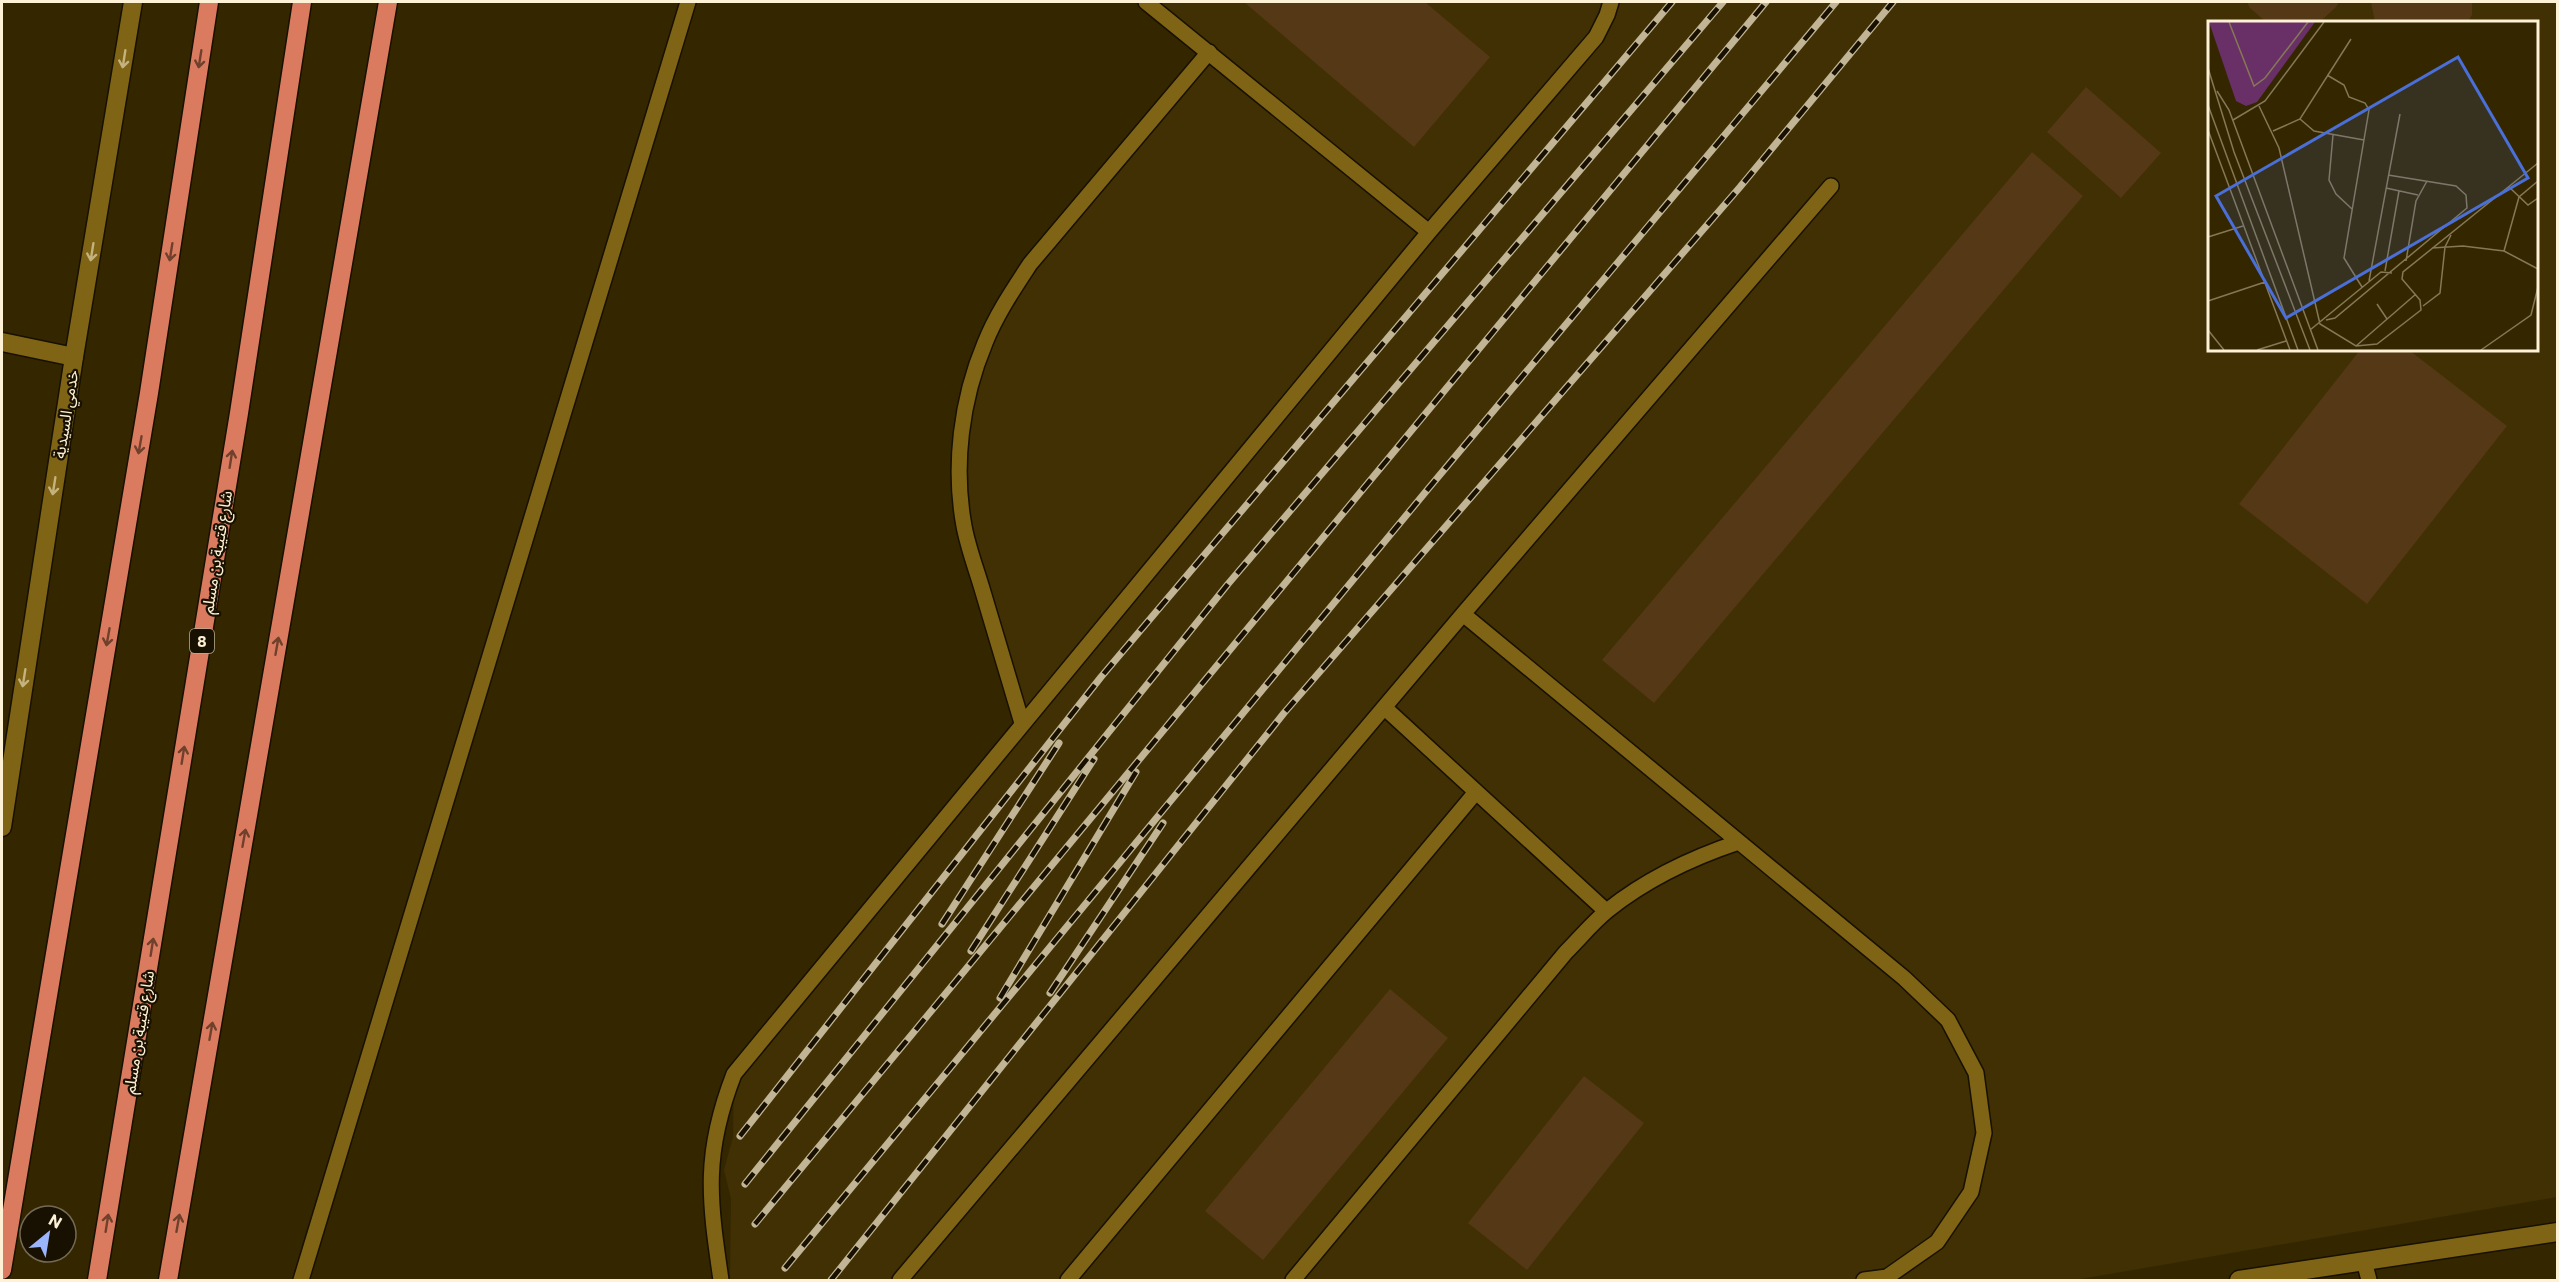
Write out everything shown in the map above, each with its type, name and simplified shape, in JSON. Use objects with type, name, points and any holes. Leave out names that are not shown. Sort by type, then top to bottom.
[{"type":"highway","points":[[2,1270],[149,393],[209,2]]},
{"type":"highway","name":"شارع قتيبة بن مسلم","points":[[97,1281],[239,413],[302,2]]},
{"type":"highway","points":[[168,1281],[388,2]]},
{"type":"street","name":"خدمي السيدية","points":[[2,826],[74,357],[133,2]]},
{"type":"street","points":[[2,342],[74,357]]},
{"type":"street","points":[[2239,1281],[2558,1232]]},
{"type":"lane","points":[[301,1281],[688,2]]},
{"type":"lane","points":[[1146,2],[1430,232]]},
{"type":"lane","points":[[721,1281],[711,1215],[710,1179],[713,1142],[721,1107],[734,1074],[1430,232],[1596,37],[1611,2]]},
{"type":"lane","points":[[1022,723],[964,528],[960,492],[960,457],[963,421],[970,387],[985,343],[1005,303],[1030,264],[1209,52]]},
{"type":"lane","points":[[900,1281],[1463,614],[1831,186]]},
{"type":"lane","points":[[1463,614],[1904,978],[1948,1020],[1976,1073],[1984,1133],[1971,1192],[1936,1242],[1887,1277],[1864,1281]]},
{"type":"lane","points":[[1385,708],[1606,911]]},
{"type":"lane","points":[[1068,1281],[1476,792]]},
{"type":"lane","points":[[1293,1281],[1566,952],[1606,911],[1636,888],[1669,869],[1739,842]]},
{"type":"lane","points":[[2364,1261],[2369,1281]]},
{"type":"shaded area","points":[[1142,2],[2557,2],[2557,1197],[2075,1280],[730,1280],[731,1199],[724,1170],[733,1137],[734,1074],[1022,723],[964,528],[963,421],[1005,303],[1208,53]]},
{"type":"building","points":[[1244,2],[1425,2],[1490,57],[1414,147]]},
{"type":"building","points":[[2247,2],[2339,2],[2321,21],[2265,21],[2250,8]]},
{"type":"building","points":[[2371,2],[2472,2],[2472,15],[2469,21],[2375,21]]},
{"type":"building","points":[[2086,87],[2161,153],[2121,198],[2047,132]]},
{"type":"building","points":[[2032,152],[2083,196],[1654,703],[1602,660]]},
{"type":"building","points":[[2359,351],[2410,351],[2507,426],[2367,604],[2239,504]]},
{"type":"building","points":[[1390,989],[1448,1038],[1263,1260],[1205,1211]]},
{"type":"building","points":[[1584,1076],[1644,1123],[1527,1270],[1468,1223]]},
{"type":"railway","points":[[740,1136],[1101,677],[1672,2]]},
{"type":"railway","points":[[745,1184],[1228,584],[1723,2]]},
{"type":"railway","points":[[755,1224],[1766,2]]},
{"type":"railway","points":[[785,1268],[1428,489],[1836,2]]},
{"type":"railway","points":[[831,1280],[1284,713],[1740,187],[1893,2]]},
{"type":"railway","points":[[942,924],[1059,743]]},
{"type":"railway","points":[[971,951],[1094,759]]},
{"type":"railway","points":[[1000,998],[1136,772]]},
{"type":"railway","points":[[1050,993],[1163,823]]}]
